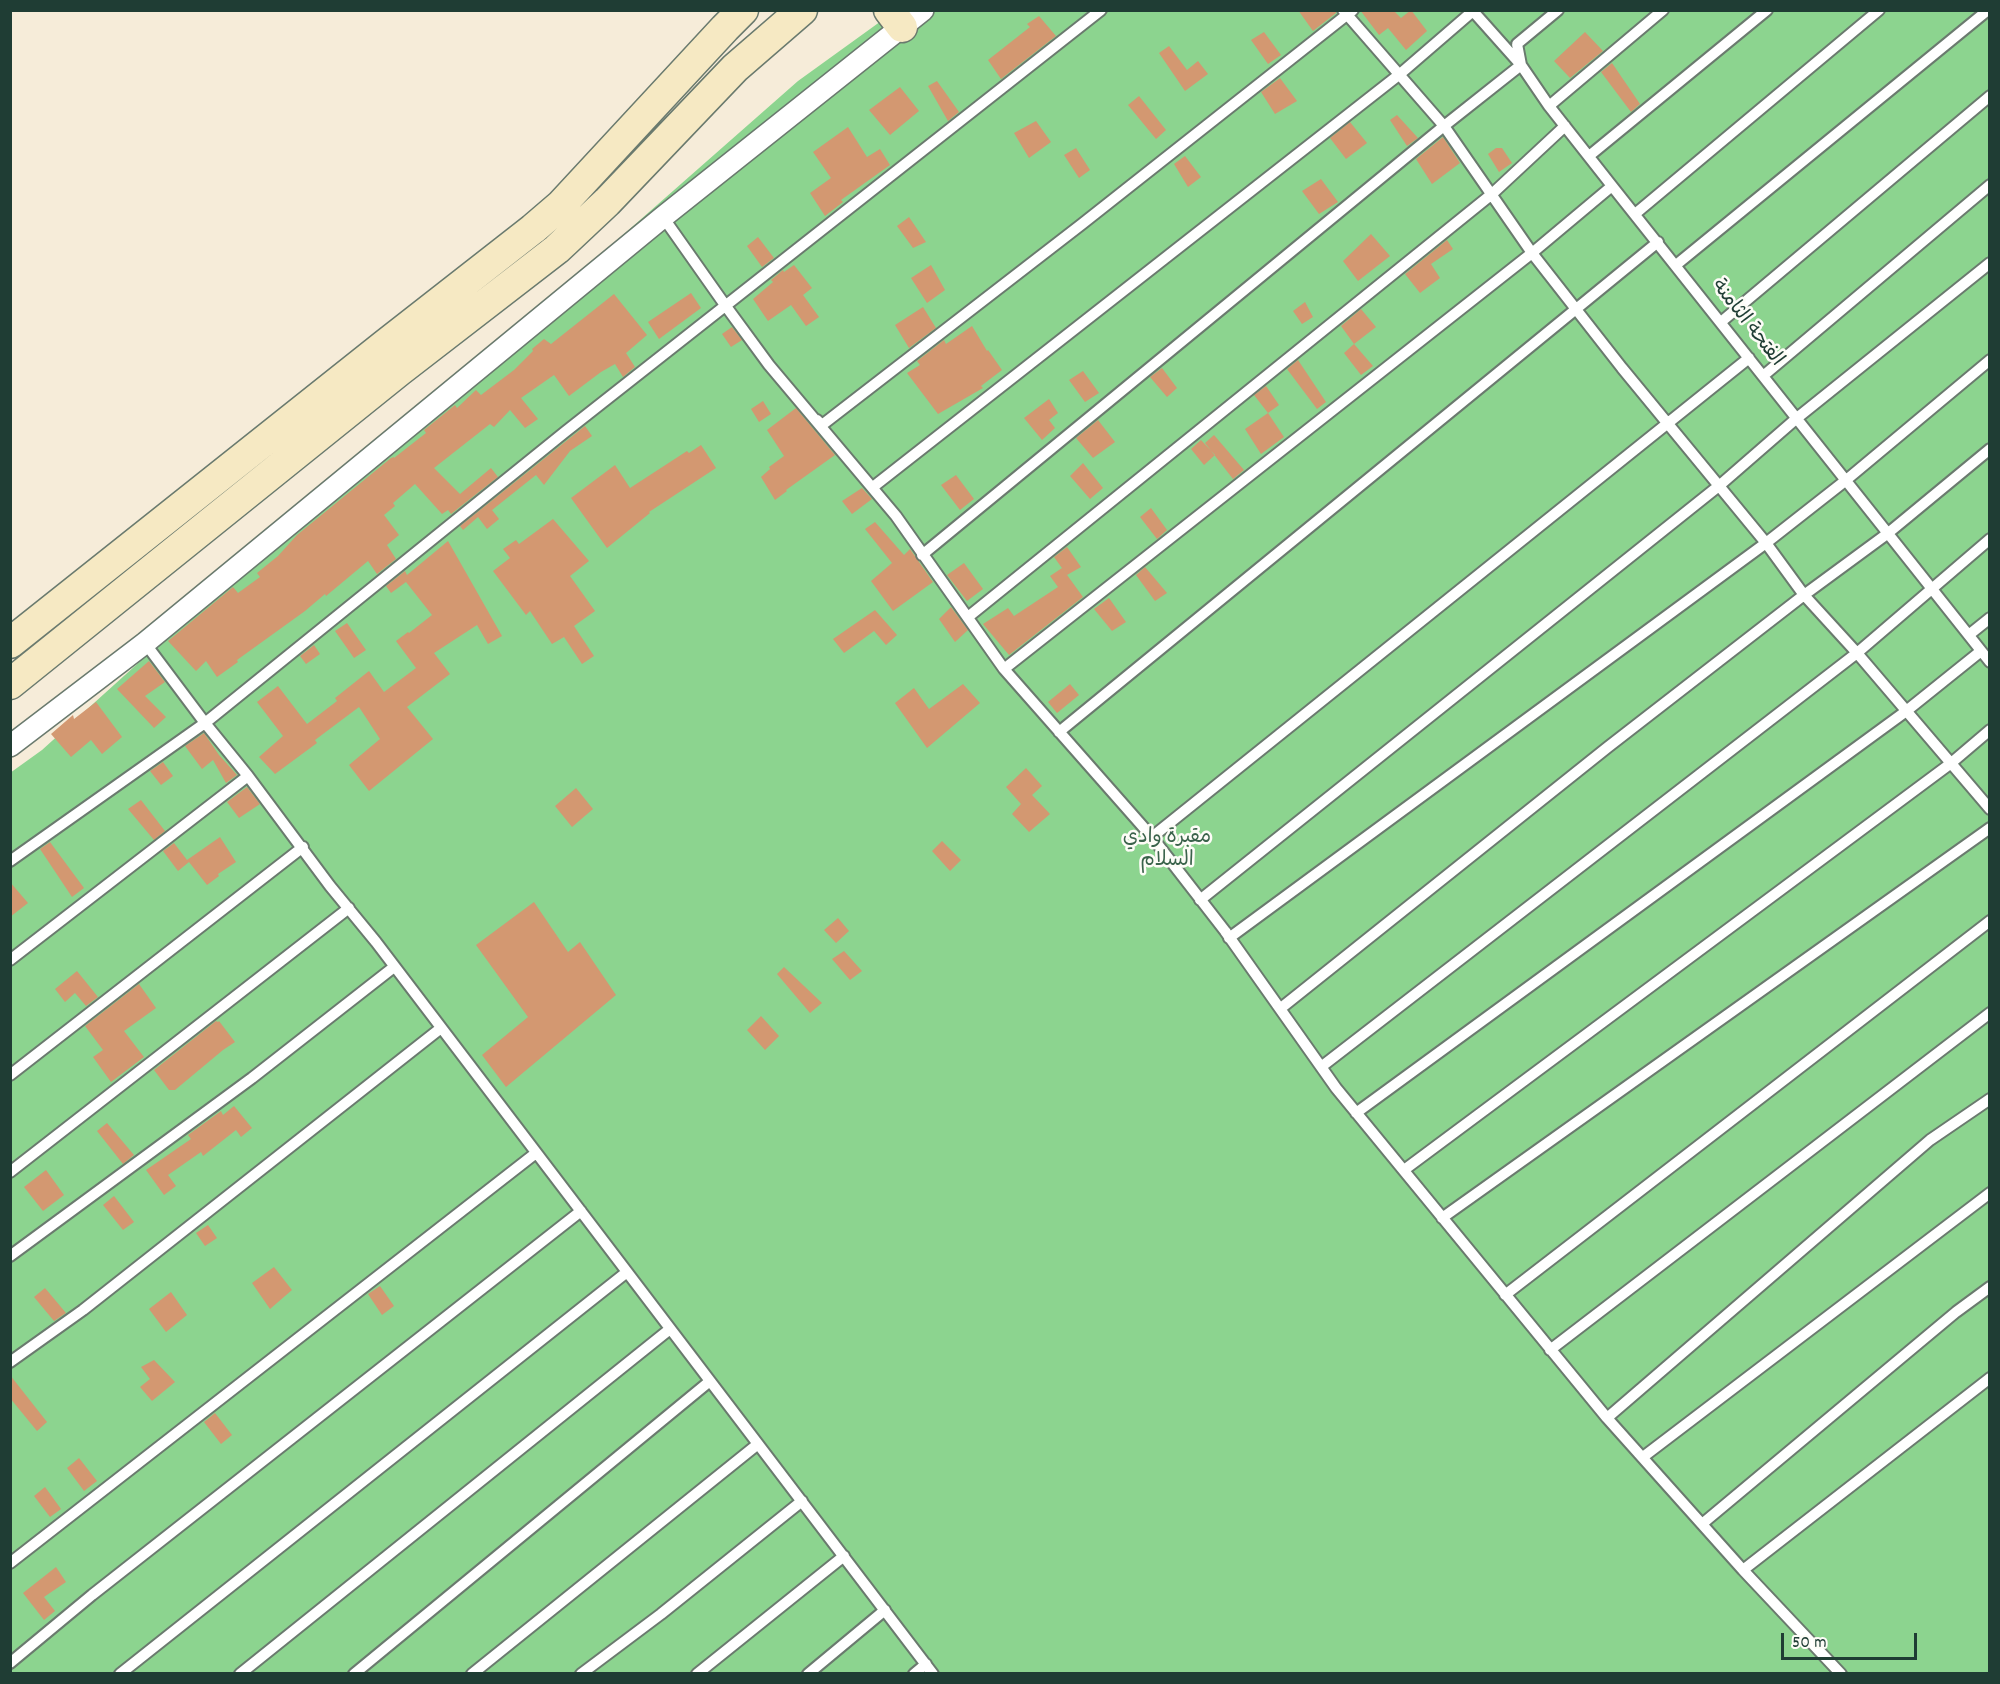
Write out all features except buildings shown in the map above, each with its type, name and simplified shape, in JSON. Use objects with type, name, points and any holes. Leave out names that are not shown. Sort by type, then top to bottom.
[{"type":"main road","points":[[10,643],[368,358],[533,230],[561,205],[611,153],[743,10]]},
{"type":"main road","points":[[10,684],[399,371],[557,249],[735,68],[802,10]]},
{"type":"main road","points":[[657,102],[657,110],[669,122],[685,119]]},
{"type":"main road","points":[[611,153],[626,154],[631,159],[633,174]]},
{"type":"street","points":[[10,746],[145,643],[905,16]]},
{"type":"lane","points":[[10,861],[205,723],[547,446],[1101,10]]},
{"type":"lane","points":[[922,555],[1521,65],[1517,44],[1558,10]]},
{"type":"lane","points":[[1549,106],[1663,10]]},
{"type":"lane","points":[[1589,156],[1767,10]]},
{"type":"lane","points":[[1635,214],[1879,10]]},
{"type":"lane","points":[[1676,265],[1988,10]]},
{"type":"lane","points":[[873,487],[1400,74],[1472,11]]},
{"type":"lane","name":"الفتحة الثامنة","points":[[1472,11],[1521,65],[1549,106],[1887,534],[1970,634],[1989,662]]},
{"type":"lane","points":[[808,412],[822,424],[1064,239],[1348,12],[1444,126],[1532,254],[1668,424],[1720,485],[1804,595],[1857,653],[1989,809]]},
{"type":"lane","points":[[1720,322],[1989,96]]},
{"type":"lane","points":[[968,616],[1492,194],[1565,126]]},
{"type":"lane","points":[[1764,376],[1989,185]]},
{"type":"lane","points":[[1004,669],[1532,254],[1612,186]]},
{"type":"lane","points":[[663,217],[725,306],[808,412],[896,516],[1004,669],[1152,837],[1230,938],[1356,1113],[1607,1418],[1743,1570],[1840,1673]]},
{"type":"lane","points":[[1059,732],[1658,242]]},
{"type":"lane","points":[[1200,900],[1720,485],[1797,418],[1989,263]]},
{"type":"lane","points":[[1152,837],[1749,358]]},
{"type":"lane","points":[[1230,938],[1766,543],[1845,481],[1989,360]]},
{"type":"lane","points":[[1281,1008],[1608,747],[1804,595],[1887,534],[1989,449]]},
{"type":"lane","points":[[1321,1067],[1857,653],[1989,539]]},
{"type":"lane","points":[[1970,634],[1989,618]]},
{"type":"lane","points":[[145,643],[933,1674]]},
{"type":"lane","points":[[1356,1113],[1905,712],[1981,651]]},
{"type":"lane","points":[[1404,1170],[1950,764],[1989,730]]},
{"type":"lane","points":[[10,960],[248,776]]},
{"type":"lane","points":[[1442,1218],[1989,828]]},
{"type":"lane","points":[[10,1075],[303,847]]},
{"type":"lane","points":[[10,1172],[349,908]]},
{"type":"lane","points":[[1505,1295],[1989,921]]},
{"type":"lane","points":[[10,1256],[252,1078],[394,967]]},
{"type":"lane","points":[[1550,1350],[1989,1013]]},
{"type":"lane","points":[[10,1362],[83,1310],[441,1028]]},
{"type":"lane","points":[[1607,1418],[1930,1140],[1989,1099]]},
{"type":"lane","points":[[10,1563],[536,1153]]},
{"type":"lane","points":[[1643,1457],[1989,1193]]},
{"type":"lane","points":[[10,1663],[111,1580],[581,1211]]},
{"type":"lane","points":[[120,1674],[627,1272]]},
{"type":"lane","points":[[1702,1524],[1989,1287]]},
{"type":"lane","points":[[240,1674],[670,1329]]},
{"type":"lane","points":[[1743,1570],[1989,1378]]},
{"type":"lane","points":[[354,1674],[710,1381]]},
{"type":"lane","points":[[472,1674],[758,1444]]},
{"type":"lane","points":[[581,1674],[661,1614],[801,1501]]},
{"type":"lane","points":[[697,1674],[844,1556]]},
{"type":"lane","points":[[807,1674],[885,1610]]},
{"type":"lane","points":[[914,1674],[926,1664]]},
{"type":"green space","name":"مقبرة وادي السلام","points":[[895,11],[1989,11],[1989,1673],[11,1673],[10,773],[42,750],[208,600],[798,81]]}]
